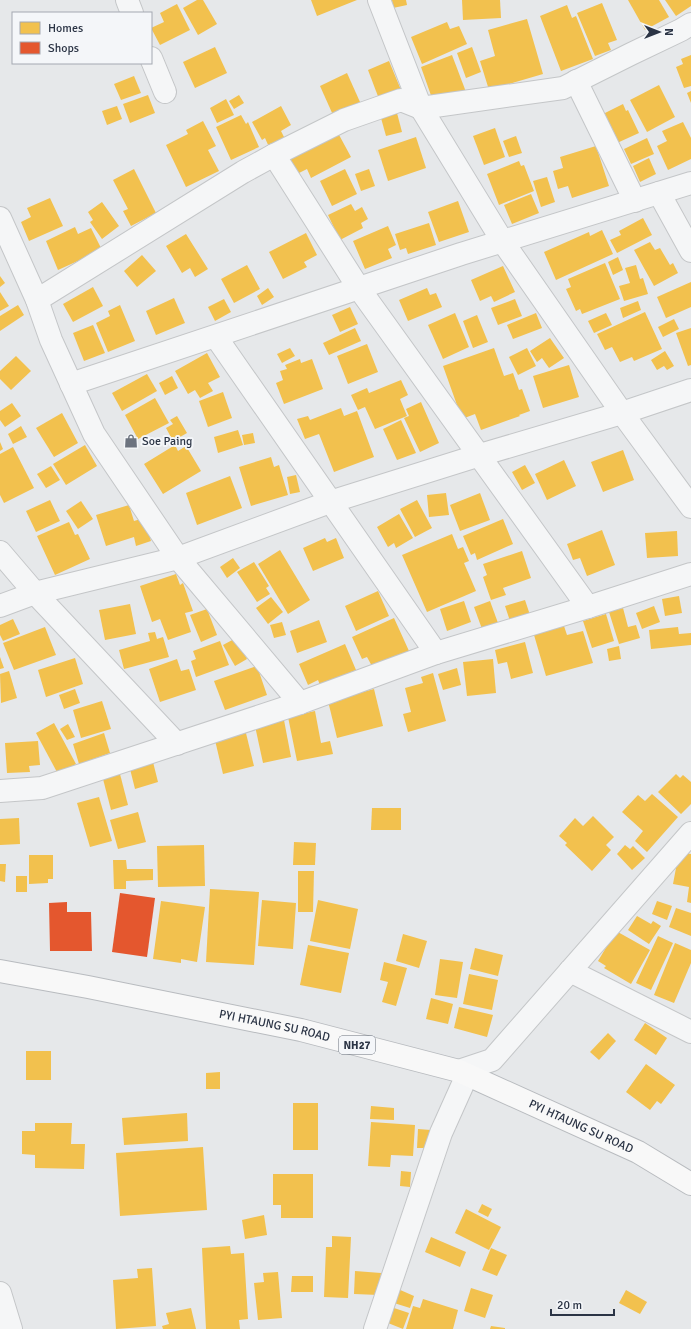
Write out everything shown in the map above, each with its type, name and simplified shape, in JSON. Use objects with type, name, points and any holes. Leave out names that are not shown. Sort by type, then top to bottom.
[{"type":"highway","name":"PYI HTAUNG SU ROAD","points":[[0,971],[88,987],[301,1030],[463,1073],[638,1152],[691,1184]]},
{"type":"street","points":[[127,0],[132,12]]},
{"type":"street","points":[[379,0],[421,108],[503,242],[622,413],[691,507]]},
{"type":"street","points":[[37,300],[274,155],[344,120],[401,100],[421,108],[563,88],[691,24]]},
{"type":"street","points":[[152,60],[165,92]]},
{"type":"street","points":[[576,81],[635,201]]},
{"type":"street","points":[[274,155],[358,287],[588,607]]},
{"type":"street","points":[[71,384],[216,337],[358,287],[691,183]]},
{"type":"street","points":[[659,193],[691,252]]},
{"type":"street","points":[[0,218],[37,300],[51,340],[94,434],[178,558],[300,703]]},
{"type":"street","points":[[216,337],[436,653]]},
{"type":"street","points":[[0,606],[35,593],[178,558],[330,502],[480,455],[622,413],[691,390]]},
{"type":"street","points":[[0,552],[35,593],[177,744]]},
{"type":"street","points":[[0,790],[42,788],[300,703],[436,653],[691,574]]},
{"type":"street","points":[[375,1329],[441,1133],[463,1073],[492,1060],[691,833]]},
{"type":"street","points":[[570,971],[691,1032]]},
{"type":"street","points":[[0,1293],[12,1329]]},
{"type":"building: Homes","points":[[197,0],[203,0],[217,24],[198,35],[183,8]]},
{"type":"building: Homes","points":[[311,0],[357,0],[317,16]]},
{"type":"building: Homes","points":[[392,0],[406,0],[407,5],[393,8]]},
{"type":"building: Homes","points":[[462,0],[500,0],[501,18],[463,20]]},
{"type":"building: Homes","points":[[628,0],[659,0],[669,17],[645,30]]},
{"type":"building: Homes","points":[[665,0],[691,0],[691,6],[676,16]]},
{"type":"building: Homes","points":[[602,3],[617,40],[608,43],[611,50],[595,56],[577,13]]},
{"type":"building: Homes","points":[[177,4],[190,30],[160,45],[152,28],[164,22],[160,13]]},
{"type":"building: Homes","points":[[567,5],[572,18],[576,16],[593,59],[561,71],[540,16]]},
{"type":"building: Homes","points":[[527,19],[543,74],[489,90],[480,61],[495,56],[488,30]]},
{"type":"building: Homes","points":[[447,22],[450,29],[459,26],[467,44],[422,64],[411,37]]},
{"type":"building: Homes","points":[[215,47],[227,73],[195,88],[183,62]]},
{"type":"building: Homes","points":[[472,47],[481,72],[466,78],[457,53]]},
{"type":"building: Homes","points":[[452,55],[466,92],[434,104],[421,67]]},
{"type":"building: Homes","points":[[691,55],[691,86],[684,88],[676,67],[683,64],[681,59]]},
{"type":"building: Homes","points":[[389,61],[401,90],[379,99],[368,70]]},
{"type":"building: Homes","points":[[347,73],[360,102],[333,115],[320,86]]},
{"type":"building: Homes","points":[[134,76],[141,93],[121,100],[114,84]]},
{"type":"building: Homes","points":[[659,85],[675,117],[647,132],[630,100]]},
{"type":"building: Homes","points":[[691,91],[691,103],[687,93]]},
{"type":"building: Homes","points":[[148,95],[155,113],[130,123],[123,104]]},
{"type":"building: Homes","points":[[239,95],[244,103],[234,109],[229,101]]},
{"type":"building: Homes","points":[[226,99],[234,115],[217,123],[210,108]]},
{"type":"building: Homes","points":[[623,104],[626,111],[628,110],[639,133],[617,143],[603,114]]},
{"type":"building: Homes","points":[[117,106],[122,119],[107,125],[102,111]]},
{"type":"building: Homes","points":[[281,106],[291,125],[281,131],[285,139],[269,147],[265,138],[262,140],[252,122]]},
{"type":"building: Homes","points":[[397,113],[402,132],[386,136],[381,118]]},
{"type":"building: Homes","points":[[241,115],[246,124],[248,122],[259,147],[231,160],[216,127]]},
{"type":"building: Homes","points":[[203,121],[216,146],[208,150],[219,171],[186,187],[166,145],[188,134],[186,130]]},
{"type":"building: Homes","points":[[683,122],[691,138],[691,159],[668,170],[657,146],[667,141],[662,131]]},
{"type":"building: Homes","points":[[495,128],[505,157],[484,165],[473,136]]},
{"type":"building: Homes","points":[[338,133],[351,157],[311,178],[307,169],[297,174],[289,159]]},
{"type":"building: Homes","points":[[516,136],[522,153],[509,157],[503,141]]},
{"type":"building: Homes","points":[[416,137],[426,168],[388,181],[378,150]]},
{"type":"building: Homes","points":[[647,138],[654,154],[631,164],[624,149]]},
{"type":"building: Homes","points":[[596,146],[609,186],[572,198],[568,186],[558,189],[553,171],[563,168],[560,157]]},
{"type":"building: Homes","points":[[649,158],[656,174],[640,182],[633,166]]},
{"type":"building: Homes","points":[[519,161],[521,166],[524,165],[534,191],[499,205],[487,174]]},
{"type":"building: Homes","points":[[134,169],[156,213],[131,226],[123,211],[128,209],[113,180]]},
{"type":"building: Homes","points":[[345,169],[357,194],[332,206],[320,181]]},
{"type":"building: Homes","points":[[369,169],[375,186],[361,191],[355,174]]},
{"type":"building: Homes","points":[[547,177],[555,202],[541,207],[533,181]]},
{"type":"building: Homes","points":[[531,194],[539,213],[512,224],[504,205]]},
{"type":"building: Homes","points":[[50,198],[63,226],[29,241],[21,222],[31,217],[27,208]]},
{"type":"building: Homes","points":[[458,201],[469,232],[439,242],[428,212]]},
{"type":"building: Homes","points":[[102,202],[119,226],[102,239],[90,222],[93,220],[88,212]]},
{"type":"building: Homes","points":[[351,204],[355,211],[362,207],[368,219],[361,223],[363,228],[340,240],[328,215]]},
{"type":"building: Homes","points":[[643,218],[652,235],[617,253],[610,240],[621,235],[619,231]]},
{"type":"building: Homes","points":[[429,223],[436,245],[408,254],[406,248],[400,250],[395,234]]},
{"type":"building: Homes","points":[[388,226],[396,245],[388,249],[392,258],[365,269],[353,241]]},
{"type":"building: Homes","points":[[75,227],[78,234],[91,228],[102,250],[58,270],[46,241]]},
{"type":"building: Homes","points":[[602,230],[613,254],[556,280],[544,252],[589,232],[590,236]]},
{"type":"building: Homes","points":[[306,233],[317,255],[304,262],[307,267],[283,279],[269,252]]},
{"type":"building: Homes","points":[[186,234],[208,269],[195,277],[190,268],[182,273],[166,246]]},
{"type":"building: Homes","points":[[650,242],[655,250],[660,248],[670,265],[673,263],[678,273],[654,286],[634,250]]},
{"type":"building: Homes","points":[[142,255],[156,271],[137,287],[124,271]]},
{"type":"building: Homes","points":[[618,257],[623,270],[613,275],[608,262]]},
{"type":"building: Homes","points":[[605,263],[620,299],[582,314],[580,309],[576,311],[566,289],[571,287],[568,279]]},
{"type":"building: Homes","points":[[247,265],[260,289],[234,303],[221,279]]},
{"type":"building: Homes","points":[[636,265],[640,279],[643,278],[648,294],[624,301],[619,286],[630,283],[625,268]]},
{"type":"building: Homes","points":[[503,266],[515,292],[494,302],[491,296],[480,301],[471,280]]},
{"type":"building: Homes","points":[[0,276],[5,283],[0,287]]},
{"type":"building: Homes","points":[[691,282],[691,307],[666,318],[657,297]]},
{"type":"building: Homes","points":[[93,287],[103,306],[73,322],[63,304]]},
{"type":"building: Homes","points":[[268,288],[274,297],[262,305],[257,296]]},
{"type":"building: Homes","points":[[427,288],[430,295],[436,293],[442,307],[408,321],[399,300]]},
{"type":"building: Homes","points":[[0,292],[9,306],[0,311]]},
{"type":"building: Homes","points":[[174,298],[185,323],[156,335],[146,311]]},
{"type":"building: Homes","points":[[224,299],[231,312],[215,321],[208,307]]},
{"type":"building: Homes","points":[[515,299],[522,316],[498,325],[491,308]]},
{"type":"building: Homes","points":[[638,301],[641,310],[623,318],[620,308]]},
{"type":"building: Homes","points":[[18,305],[24,315],[0,331],[0,316]]},
{"type":"building: Homes","points":[[120,305],[135,341],[108,352],[96,323],[110,316],[108,311]]},
{"type":"building: Homes","points":[[350,307],[358,324],[340,332],[332,315]]},
{"type":"building: Homes","points":[[645,312],[662,349],[634,361],[632,357],[620,362],[612,347],[605,350],[597,334]]},
{"type":"building: Homes","points":[[455,313],[469,347],[443,359],[428,325]]},
{"type":"building: Homes","points":[[536,313],[542,328],[513,339],[507,325]]},
{"type":"building: Homes","points":[[606,313],[612,325],[594,333],[588,321]]},
{"type":"building: Homes","points":[[477,315],[488,342],[473,348],[463,321]]},
{"type":"building: Homes","points":[[674,319],[679,329],[663,337],[658,327]]},
{"type":"building: Homes","points":[[93,325],[105,353],[84,361],[73,333]]},
{"type":"building: Homes","points":[[355,328],[361,341],[329,355],[323,343]]},
{"type":"building: Homes","points":[[691,328],[691,365],[688,366],[676,333]]},
{"type":"building: Homes","points":[[550,338],[564,358],[549,368],[542,358],[537,362],[530,351]]},
{"type":"building: Homes","points":[[367,344],[378,372],[348,384],[337,356]]},
{"type":"building: Homes","points":[[290,348],[295,356],[282,363],[277,354]]},
{"type":"building: Homes","points":[[494,348],[504,376],[513,373],[519,390],[522,389],[530,411],[481,430],[475,414],[462,419],[443,366]]},
{"type":"building: Homes","points":[[527,348],[536,366],[518,375],[509,357]]},
{"type":"building: Homes","points":[[665,351],[674,366],[667,370],[664,366],[657,370],[651,360]]},
{"type":"building: Homes","points":[[207,353],[220,377],[208,383],[213,391],[200,398],[195,390],[188,394],[175,371]]},
{"type":"building: Homes","points":[[16,356],[31,371],[11,390],[0,379],[0,371]]},
{"type":"building: Homes","points":[[300,359],[301,363],[312,359],[323,389],[284,404],[276,383],[283,380],[280,371],[287,369],[285,365]]},
{"type":"building: Homes","points":[[569,365],[579,397],[543,408],[533,376]]},
{"type":"building: Homes","points":[[147,374],[157,391],[122,411],[112,393]]},
{"type":"building: Homes","points":[[172,376],[178,388],[165,395],[159,383]]},
{"type":"building: Homes","points":[[401,380],[408,395],[400,399],[407,416],[375,429],[365,407],[358,410],[351,395],[367,388],[369,393]]},
{"type":"building: Homes","points":[[223,392],[232,418],[208,427],[199,401]]},
{"type":"building: Homes","points":[[155,398],[169,423],[138,439],[125,415]]},
{"type":"building: Homes","points":[[421,402],[439,443],[420,452],[404,418],[409,416],[406,409]]},
{"type":"building: Homes","points":[[12,403],[21,416],[5,427],[0,420],[0,411]]},
{"type":"building: Homes","points":[[341,408],[344,416],[357,411],[374,457],[334,472],[319,434],[305,439],[297,419],[308,416],[310,420]]},
{"type":"building: Homes","points":[[62,413],[78,443],[54,457],[36,428]]},
{"type":"building: Homes","points":[[177,416],[187,433],[173,441],[166,428],[173,424],[170,420]]},
{"type":"building: Homes","points":[[401,420],[416,453],[397,460],[383,429]]},
{"type":"building: Homes","points":[[21,426],[27,437],[13,444],[8,434]]},
{"type":"building: Homes","points":[[238,430],[243,445],[218,453],[214,437]]},
{"type":"building: Homes","points":[[253,433],[255,443],[244,445],[242,435]]},
{"type":"building: Homes","points":[[0,442],[3,449],[0,451]]},
{"type":"building: Homes","points":[[85,445],[97,466],[66,485],[53,464]]},
{"type":"building: Homes","points":[[175,445],[178,451],[186,446],[201,471],[163,494],[144,464]]},
{"type":"building: Homes","points":[[13,447],[34,488],[4,503],[0,495],[0,454]]},
{"type":"building: Homes","points":[[623,450],[634,480],[603,492],[591,462]]},
{"type":"building: Homes","points":[[271,457],[274,467],[279,465],[288,495],[251,506],[239,467]]},
{"type":"building: Homes","points":[[564,460],[576,486],[547,500],[535,474]]},
{"type":"building: Homes","points":[[525,465],[535,483],[522,490],[512,472]]},
{"type":"building: Homes","points":[[51,466],[60,480],[46,488],[37,474]]},
{"type":"building: Homes","points":[[296,475],[300,492],[290,494],[287,477]]},
{"type":"building: Homes","points":[[230,476],[242,508],[197,525],[186,493]]},
{"type":"building: Homes","points":[[446,493],[449,515],[429,517],[427,495]]},
{"type":"building: Homes","points":[[480,493],[490,520],[460,531],[450,505]]},
{"type":"building: Homes","points":[[50,500],[60,521],[36,532],[26,511]]},
{"type":"building: Homes","points":[[417,500],[432,528],[415,537],[400,509]]},
{"type":"building: Homes","points":[[81,501],[93,519],[78,529],[66,511]]},
{"type":"building: Homes","points":[[129,505],[134,521],[144,518],[151,541],[136,546],[134,537],[106,546],[96,515]]},
{"type":"building: Homes","points":[[399,514],[413,538],[396,548],[394,543],[388,547],[377,527]]},
{"type":"building: Homes","points":[[503,519],[513,544],[477,560],[475,553],[471,555],[463,536]]},
{"type":"building: Homes","points":[[69,522],[75,535],[78,534],[90,559],[55,575],[37,536]]},
{"type":"building: Homes","points":[[602,530],[615,565],[587,576],[580,558],[573,560],[567,544]]},
{"type":"building: Homes","points":[[677,531],[678,556],[647,558],[645,533]]},
{"type":"building: Homes","points":[[452,534],[458,549],[463,547],[469,561],[464,563],[476,591],[427,612],[402,555]]},
{"type":"building: Homes","points":[[325,538],[327,542],[336,538],[344,558],[313,571],[303,548]]},
{"type":"building: Homes","points":[[280,550],[310,600],[288,614],[258,564]]},
{"type":"building: Homes","points":[[522,551],[531,578],[503,588],[506,595],[491,600],[483,577],[487,575],[483,564]]},
{"type":"building: Homes","points":[[233,558],[240,568],[227,578],[220,567]]},
{"type":"building: Homes","points":[[254,562],[269,586],[266,588],[270,594],[257,602],[237,572]]},
{"type":"building: Homes","points":[[176,574],[180,585],[183,583],[193,611],[185,613],[191,632],[168,640],[160,619],[152,622],[140,586]]},
{"type":"building: Homes","points":[[378,591],[389,616],[356,631],[345,606]]},
{"type":"building: Homes","points":[[679,596],[682,613],[665,616],[662,599]]},
{"type":"building: Homes","points":[[271,597],[283,612],[268,624],[256,608]]},
{"type":"building: Homes","points":[[525,600],[530,615],[510,621],[505,606]]},
{"type":"building: Homes","points":[[464,601],[471,622],[447,631],[440,609]]},
{"type":"building: Homes","points":[[490,601],[498,623],[482,629],[474,607]]},
{"type":"building: Homes","points":[[130,604],[136,634],[105,640],[99,610]]},
{"type":"building: Homes","points":[[654,606],[660,622],[642,629],[636,613]]},
{"type":"building: Homes","points":[[623,608],[628,627],[636,625],[640,638],[619,644],[609,612]]},
{"type":"building: Homes","points":[[207,609],[217,635],[201,642],[190,615]]},
{"type":"building: Homes","points":[[606,614],[614,641],[592,648],[583,621]]},
{"type":"building: Homes","points":[[394,618],[409,651],[373,668],[367,657],[362,659],[352,637]]},
{"type":"building: Homes","points":[[13,619],[20,634],[3,641],[0,635],[0,625]]},
{"type":"building: Homes","points":[[319,620],[327,642],[297,653],[290,631]]},
{"type":"building: Homes","points":[[282,622],[286,635],[274,638],[270,625]]},
{"type":"building: Homes","points":[[564,626],[567,635],[583,631],[593,663],[546,676],[534,635]]},
{"type":"building: Homes","points":[[45,627],[56,655],[14,670],[3,643]]},
{"type":"building: Homes","points":[[678,627],[679,634],[691,633],[691,645],[651,649],[649,630]]},
{"type":"building: Homes","points":[[155,632],[157,639],[163,637],[169,657],[124,669],[119,650],[150,641],[148,633]]},
{"type":"building: Homes","points":[[236,638],[247,659],[235,666],[223,645]]},
{"type":"building: Homes","points":[[220,641],[229,665],[196,677],[191,661],[196,659],[193,651]]},
{"type":"building: Homes","points":[[525,642],[533,673],[511,679],[507,662],[498,664],[495,650]]},
{"type":"building: Homes","points":[[345,644],[356,670],[320,685],[318,680],[308,685],[299,664]]},
{"type":"building: Homes","points":[[619,646],[621,659],[609,661],[607,649]]},
{"type":"building: Homes","points":[[0,657],[4,668],[0,669]]},
{"type":"building: Homes","points":[[75,658],[83,684],[46,697],[38,670]]},
{"type":"building: Homes","points":[[177,659],[181,671],[189,669],[196,690],[160,702],[149,669]]},
{"type":"building: Homes","points":[[493,659],[496,693],[467,696],[463,662]]},
{"type":"building: Homes","points":[[257,666],[267,695],[225,710],[214,681]]},
{"type":"building: Homes","points":[[457,668],[461,685],[443,690],[438,674]]},
{"type":"building: Homes","points":[[9,671],[17,698],[1,703],[0,674]]},
{"type":"building: Homes","points":[[433,673],[446,721],[408,732],[403,714],[411,712],[405,688],[423,683],[421,677]]},
{"type":"building: Homes","points":[[75,689],[80,703],[64,709],[59,695]]},
{"type":"building: Homes","points":[[374,689],[383,726],[337,738],[328,701]]},
{"type":"building: Homes","points":[[102,701],[111,729],[81,738],[73,710]]},
{"type":"building: Homes","points":[[315,711],[321,743],[330,741],[333,754],[297,761],[288,717]]},
{"type":"building: Homes","points":[[284,720],[291,757],[263,763],[255,726]]},
{"type":"building: Homes","points":[[54,723],[76,764],[58,774],[36,733]]},
{"type":"building: Homes","points":[[68,724],[75,737],[67,740],[60,729]]},
{"type":"building: Homes","points":[[245,729],[254,766],[223,774],[214,736]]},
{"type":"building: Homes","points":[[104,733],[110,753],[79,764],[73,744]]},
{"type":"building: Homes","points":[[38,741],[40,765],[29,766],[30,772],[7,773],[5,743]]},
{"type":"building: Homes","points":[[152,758],[158,782],[135,789],[129,765]]},
{"type":"building: Homes","points":[[120,774],[128,805],[111,810],[103,779]]},
{"type":"building: Homes","points":[[676,774],[680,778],[683,775],[691,782],[691,804],[681,814],[658,792]]},
{"type":"building: Homes","points":[[652,794],[678,817],[647,852],[635,841],[643,831],[622,812],[638,795],[645,801]]},
{"type":"building: Homes","points":[[99,797],[112,841],[90,847],[77,803]]},
{"type":"building: Homes","points":[[372,808],[401,808],[401,830],[371,830]]},
{"type":"building: Homes","points":[[138,812],[146,842],[118,849],[110,820]]},
{"type":"building: Homes","points":[[593,816],[614,837],[606,845],[611,850],[592,871],[565,845],[567,843],[559,836],[575,818],[583,826]]},
{"type":"building: Homes","points":[[19,818],[20,844],[0,845],[0,819]]},
{"type":"building: Homes","points":[[294,842],[316,843],[315,865],[293,865]]},
{"type":"building: Homes","points":[[204,845],[205,886],[158,887],[157,846]]},
{"type":"building: Homes","points":[[625,845],[630,849],[633,846],[645,858],[632,870],[617,854]]},
{"type":"building: Homes","points":[[679,852],[691,854],[691,903],[687,902],[689,887],[673,884]]},
{"type":"building: Homes","points":[[29,855],[53,855],[53,879],[48,879],[48,883],[29,884]]},
{"type":"building: Homes","points":[[113,860],[126,860],[127,869],[153,869],[153,880],[126,881],[126,889],[114,889]]},
{"type":"building: Homes","points":[[0,864],[6,864],[5,882],[0,881]]},
{"type":"building: Homes","points":[[298,871],[314,871],[313,912],[298,912]]},
{"type":"building: Homes","points":[[16,876],[27,876],[27,892],[16,892]]},
{"type":"building: Homes","points":[[210,889],[259,892],[254,965],[206,962]]},
{"type":"building: Homes","points":[[262,900],[296,903],[293,949],[258,946]]},
{"type":"building: Homes","points":[[318,900],[358,909],[350,949],[310,941]]},
{"type":"building: Homes","points":[[161,901],[205,907],[197,962],[181,959],[181,963],[153,959]]},
{"type":"building: Homes","points":[[657,901],[672,906],[667,920],[652,914]]},
{"type":"building: Homes","points":[[676,908],[691,913],[691,936],[669,927]]},
{"type":"building: Homes","points":[[637,916],[651,924],[653,921],[661,926],[649,944],[628,930]]},
{"type":"building: Homes","points":[[616,931],[650,950],[631,984],[604,968],[606,966],[598,961]]},
{"type":"building: Homes","points":[[403,934],[427,941],[419,968],[396,961]]},
{"type":"building: Homes","points":[[658,936],[673,943],[651,990],[636,983]]},
{"type":"building: Homes","points":[[675,943],[691,950],[691,963],[674,1003],[654,995]]},
{"type":"building: Homes","points":[[308,945],[349,953],[341,993],[300,985]]},
{"type":"building: Homes","points":[[475,948],[503,955],[498,976],[470,969]]},
{"type":"building: Homes","points":[[440,959],[463,962],[457,998],[435,995]]},
{"type":"building: Homes","points":[[384,962],[407,968],[396,1006],[382,1002],[388,982],[380,980]]},
{"type":"building: Homes","points":[[469,974],[498,980],[492,1010],[463,1004]]},
{"type":"building: Homes","points":[[431,998],[453,1004],[448,1024],[426,1019]]},
{"type":"building: Homes","points":[[459,1007],[493,1015],[487,1037],[454,1028]]},
{"type":"building: Homes","points":[[645,1023],[667,1038],[656,1055],[634,1040]]},
{"type":"building: Homes","points":[[608,1033],[616,1041],[599,1060],[590,1052]]},
{"type":"building: Homes","points":[[26,1051],[51,1051],[51,1080],[26,1080]]},
{"type":"building: Homes","points":[[646,1064],[675,1085],[661,1104],[657,1101],[650,1110],[626,1092]]},
{"type":"building: Homes","points":[[220,1072],[220,1089],[206,1089],[206,1073]]},
{"type":"building: Homes","points":[[293,1103],[318,1103],[318,1150],[293,1150]]},
{"type":"building: Homes","points":[[371,1106],[394,1108],[394,1120],[370,1119]]},
{"type":"building: Homes","points":[[187,1113],[188,1141],[124,1145],[122,1118]]},
{"type":"building: Homes","points":[[371,1122],[415,1125],[413,1156],[391,1155],[390,1167],[368,1166]]},
{"type":"building: Homes","points":[[35,1123],[72,1123],[71,1144],[85,1144],[84,1169],[35,1168],[35,1155],[22,1154],[22,1131],[35,1131]]},
{"type":"building: Homes","points":[[418,1129],[431,1130],[430,1148],[417,1148]]},
{"type":"building: Homes","points":[[203,1147],[207,1210],[120,1216],[116,1153]]},
{"type":"building: Homes","points":[[401,1171],[411,1172],[410,1187],[400,1186]]},
{"type":"building: Homes","points":[[273,1174],[313,1174],[313,1218],[281,1218],[281,1205],[273,1205]]},
{"type":"building: Homes","points":[[482,1204],[492,1209],[488,1217],[478,1212]]},
{"type":"building: Homes","points":[[466,1209],[501,1227],[489,1250],[455,1233]]},
{"type":"building: Homes","points":[[264,1215],[267,1235],[245,1239],[242,1220]]},
{"type":"building: Homes","points":[[332,1236],[351,1237],[348,1298],[324,1297],[326,1247],[332,1247]]},
{"type":"building: Homes","points":[[431,1237],[466,1252],[460,1267],[425,1252]]},
{"type":"building: Homes","points":[[230,1246],[231,1254],[244,1253],[248,1319],[239,1320],[240,1329],[206,1329],[202,1248]]},
{"type":"building: Homes","points":[[491,1248],[507,1255],[497,1276],[482,1270]]},
{"type":"building: Homes","points":[[152,1268],[156,1326],[116,1329],[113,1280],[138,1278],[137,1269]]},
{"type":"building: Homes","points":[[355,1271],[381,1273],[379,1295],[354,1294]]},
{"type":"building: Homes","points":[[278,1272],[282,1318],[258,1320],[254,1283],[264,1282],[263,1273]]},
{"type":"building: Homes","points":[[292,1276],[313,1276],[313,1292],[291,1292]]},
{"type":"building: Homes","points":[[471,1288],[493,1295],[485,1318],[464,1311]]},
{"type":"building: Homes","points":[[398,1289],[414,1296],[410,1308],[394,1303]]},
{"type":"building: Homes","points":[[626,1290],[647,1302],[640,1314],[619,1303]]},
{"type":"building: Homes","points":[[423,1299],[458,1310],[453,1329],[406,1329],[413,1306],[420,1308]]},
{"type":"building: Homes","points":[[191,1308],[196,1329],[163,1329],[162,1326],[169,1324],[166,1313]]},
{"type":"building: Homes","points":[[394,1308],[409,1313],[403,1329],[388,1323]]},
{"type":"building: Homes","points":[[491,1326],[505,1328],[505,1329],[490,1329]]},
{"type":"building: Shops","points":[[120,893],[155,898],[147,957],[112,952]]},
{"type":"building: Shops","points":[[67,902],[67,912],[91,912],[92,951],[50,951],[49,903]]},
{"type":"place","name":"Soe Paing","points":[[131,441]]}]
